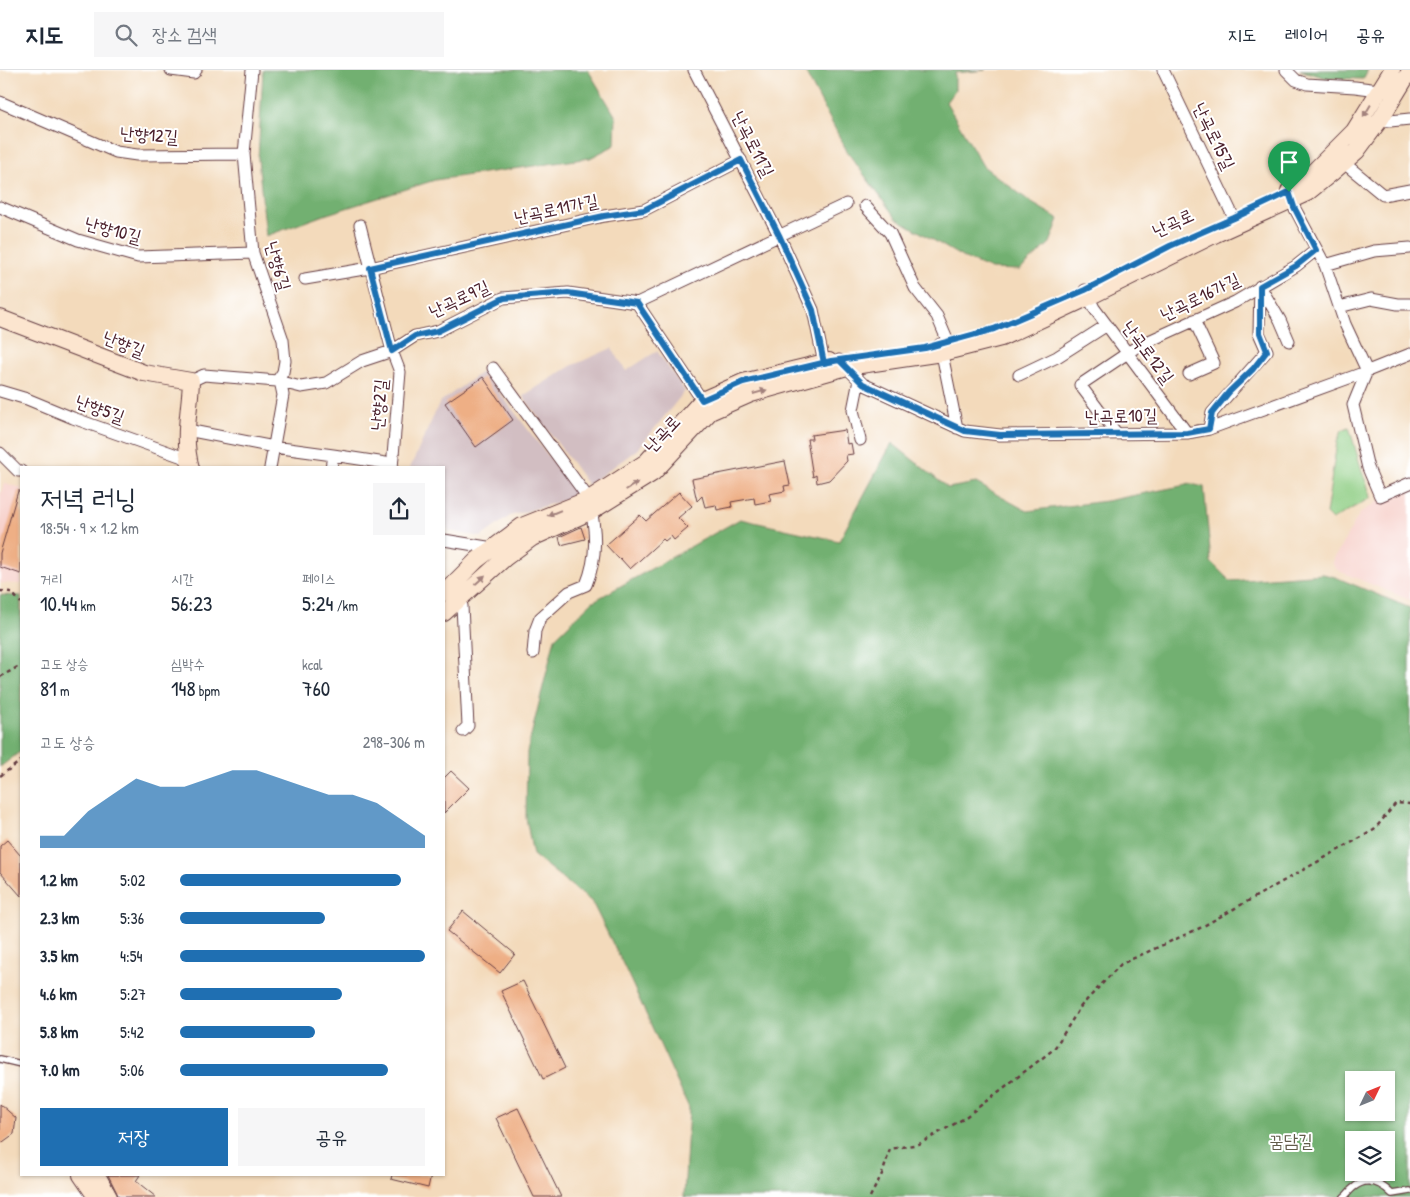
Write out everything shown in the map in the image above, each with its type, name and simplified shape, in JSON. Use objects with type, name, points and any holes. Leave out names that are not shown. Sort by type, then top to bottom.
[{"type":"main road","name":"난곡로","points":[[445,610],[451,593],[477,560],[522,526],[590,505],[646,462],[702,400],[743,382],[837,363],[943,346],[994,329],[1087,293],[1216,234],[1290,196],[1354,130],[1392,70]]},
{"type":"main road","name":"난곡로","points":[[1087,293],[1170,246],[1234,218],[1290,196],[1307,192],[1357,151],[1380,120],[1410,71]]},
{"type":"main road","name":"난향길","points":[[0,318],[144,373],[191,382]]},
{"type":"main road","name":"난곡로","points":[[451,593],[532,538],[590,505],[653,473],[710,412],[750,394],[837,363]]},
{"type":"main road","points":[[190,463],[186,430],[191,382]]},
{"type":"main road","points":[[82,1176],[96,1197]]},
{"type":"main road","points":[[98,1176],[110,1197]]},
{"type":"street","points":[[171,70],[194,73],[196,70]]},
{"type":"street","name":"난향6길","points":[[252,70],[244,154],[253,253],[283,340],[285,361],[283,372],[278,381]]},
{"type":"street","name":"난곡로11길","points":[[694,70],[779,235],[837,363]]},
{"type":"street","name":"난곡로15길","points":[[1163,70],[1234,218]]},
{"type":"street","points":[[1286,70],[1296,80],[1307,84],[1355,86],[1379,90]]},
{"type":"street","name":"난향12길","points":[[0,102],[116,152],[136,155],[244,154]]},
{"type":"street","points":[[1380,120],[1410,119]]},
{"type":"street","name":"난곡로11가길","points":[[305,279],[370,268],[604,216],[644,210],[741,160]]},
{"type":"street","points":[[1344,163],[1382,195],[1410,190]]},
{"type":"street","points":[[1290,196],[1325,265],[1345,324],[1367,372],[1353,406],[1368,468],[1380,496],[1410,483]]},
{"type":"street","points":[[702,400],[637,303],[846,204]]},
{"type":"street","points":[[865,206],[890,233],[915,288],[937,316],[958,428]]},
{"type":"street","name":"난향10길","points":[[0,207],[78,240],[138,257],[253,253]]},
{"type":"street","points":[[360,225],[392,351]]},
{"type":"street","points":[[1325,265],[1374,251],[1410,248]]},
{"type":"street","name":"난곡로16가길","points":[[1116,434],[1080,385],[1128,352],[1234,302],[1296,266],[1316,250]]},
{"type":"street","points":[[1260,286],[1280,320],[1289,341]]},
{"type":"street","name":"난곡로16가길","points":[[1209,429],[1212,413],[1267,351],[1260,333],[1260,286]]},
{"type":"street","name":"난곡로9길","points":[[278,381],[301,387],[326,383],[362,361],[392,351],[415,336],[438,331],[504,298],[568,293],[637,303]]},
{"type":"street","name":"난곡로12길","points":[[1087,293],[1094,308],[1187,433]]},
{"type":"street","points":[[1339,307],[1371,299],[1398,304],[1410,304]]},
{"type":"street","points":[[1189,374],[1214,363],[1194,320]]},
{"type":"street","points":[[1019,375],[1057,357],[1107,325]]},
{"type":"street","name":"난향2길","points":[[333,455],[392,466],[400,372],[392,351]]},
{"type":"street","name":"난곡로10길","points":[[837,363],[863,384],[965,431],[1000,435],[1187,433],[1209,429],[1367,372],[1410,354]]},
{"type":"street","points":[[493,368],[590,505],[596,543],[586,586],[569,592],[540,618],[535,631],[533,653]]},
{"type":"street","points":[[191,382],[204,375],[278,381],[283,395],[270,466]]},
{"type":"street","points":[[859,380],[853,410],[860,440]]},
{"type":"street","name":"난향5길","points":[[0,391],[27,399],[190,463]]},
{"type":"street","points":[[186,430],[333,455],[331,466]]},
{"type":"street","points":[[0,453],[20,472]]},
{"type":"street","points":[[445,540],[493,548]]},
{"type":"street","points":[[451,593],[462,606],[468,726],[463,731]]},
{"type":"lane","points":[[0,1059],[20,1064]]},
{"type":"lane","points":[[1344,1197],[1356,1186],[1369,1181],[1378,1183],[1392,1194],[1410,1191]]},
{"type":"path","points":[[0,591],[11,592],[20,602]]},
{"type":"path","points":[[0,677],[20,666]]},
{"type":"path","points":[[0,776],[20,762]]},
{"type":"path","points":[[870,1197],[883,1172],[890,1149],[919,1144],[963,1119],[1054,1049],[1081,1006],[1120,964],[1200,928],[1374,830],[1396,803],[1410,804]]},
{"type":"shaded area","points":[[612,348],[626,371],[657,351],[685,391],[638,449],[588,485],[523,396],[571,366]]},
{"type":"shaded area","points":[[483,371],[579,496],[510,516],[481,537],[449,531],[445,525],[445,466],[411,466],[440,402]]},
{"type":"shaded area","points":[[4,483],[20,488],[20,584],[0,583],[0,497]]},
{"type":"shaded area","points":[[1410,487],[1410,600],[1341,572],[1335,568],[1332,562],[1360,513],[1377,502]]},
{"type":"green space","points":[[263,70],[588,70],[616,117],[615,145],[590,158],[435,180],[321,216],[266,236],[258,159]]},
{"type":"green space","points":[[804,70],[986,70],[955,73],[955,90],[946,102],[983,166],[1032,203],[1059,219],[1050,243],[1020,270],[991,269],[962,257],[896,218],[848,153]]},
{"type":"green space","points":[[1300,70],[1368,70],[1363,79],[1326,78]]},
{"type":"green space","points":[[1349,427],[1370,498],[1332,520],[1326,514],[1337,442],[1342,430]]},
{"type":"green space","name":"꿈담길","points":[[892,443],[948,488],[976,483],[1027,511],[1106,501],[1191,484],[1204,487],[1211,562],[1230,581],[1323,574],[1335,577],[1410,608],[1410,1197],[684,1197],[689,1108],[625,968],[592,902],[533,855],[526,818],[527,752],[555,638],[592,602],[740,519],[839,541]]},
{"type":"green space","points":[[0,595],[20,596],[20,752],[0,767]]},
{"type":"building","points":[[483,377],[513,420],[476,447],[445,403]]},
{"type":"building","points":[[845,430],[847,444],[851,443],[853,454],[846,455],[847,461],[829,480],[817,483],[816,475],[813,477],[807,439],[812,439],[811,435]]},
{"type":"building","points":[[785,461],[790,485],[784,486],[785,491],[769,494],[771,501],[755,504],[754,498],[731,502],[732,507],[717,510],[716,505],[705,507],[702,496],[697,501],[692,479]]},
{"type":"building","points":[[18,491],[20,491],[20,574],[0,567],[0,553]]},
{"type":"building","points":[[679,492],[692,506],[678,518],[688,528],[674,540],[671,536],[665,541],[663,539],[630,569],[606,545],[640,515],[646,521]]},
{"type":"building","points":[[581,527],[585,539],[561,545],[559,537]]},
{"type":"building","points":[[451,771],[469,788],[445,812],[445,777]]},
{"type":"building","points":[[7,840],[20,855],[20,895],[0,872],[0,846]]},
{"type":"building","points":[[463,911],[515,954],[500,973],[447,931]]},
{"type":"building","points":[[523,981],[565,1068],[543,1079],[501,991]]},
{"type":"building","points":[[0,1104],[16,1118],[14,1134],[0,1144]]},
{"type":"building","points":[[518,1108],[561,1197],[534,1197],[496,1118]]},
{"type":"building","points":[[108,1176],[139,1176],[136,1181],[156,1197],[119,1197]]},
{"type":"building","points":[[392,1176],[431,1176],[428,1188],[391,1179]]},
{"type":"route","points":[[1289,192],[1170,246],[1085,290],[994,329],[925,348],[831,361],[743,382],[702,400],[637,303],[568,293],[504,298],[438,331],[415,336],[392,351],[370,268],[604,216],[644,210],[741,160],[779,235],[813,310],[824,363],[839,360],[863,384],[965,431],[1000,435],[1187,433],[1209,429],[1212,413],[1267,351],[1260,333],[1260,286],[1296,266],[1316,250],[1294,207],[1289,192]]}]
